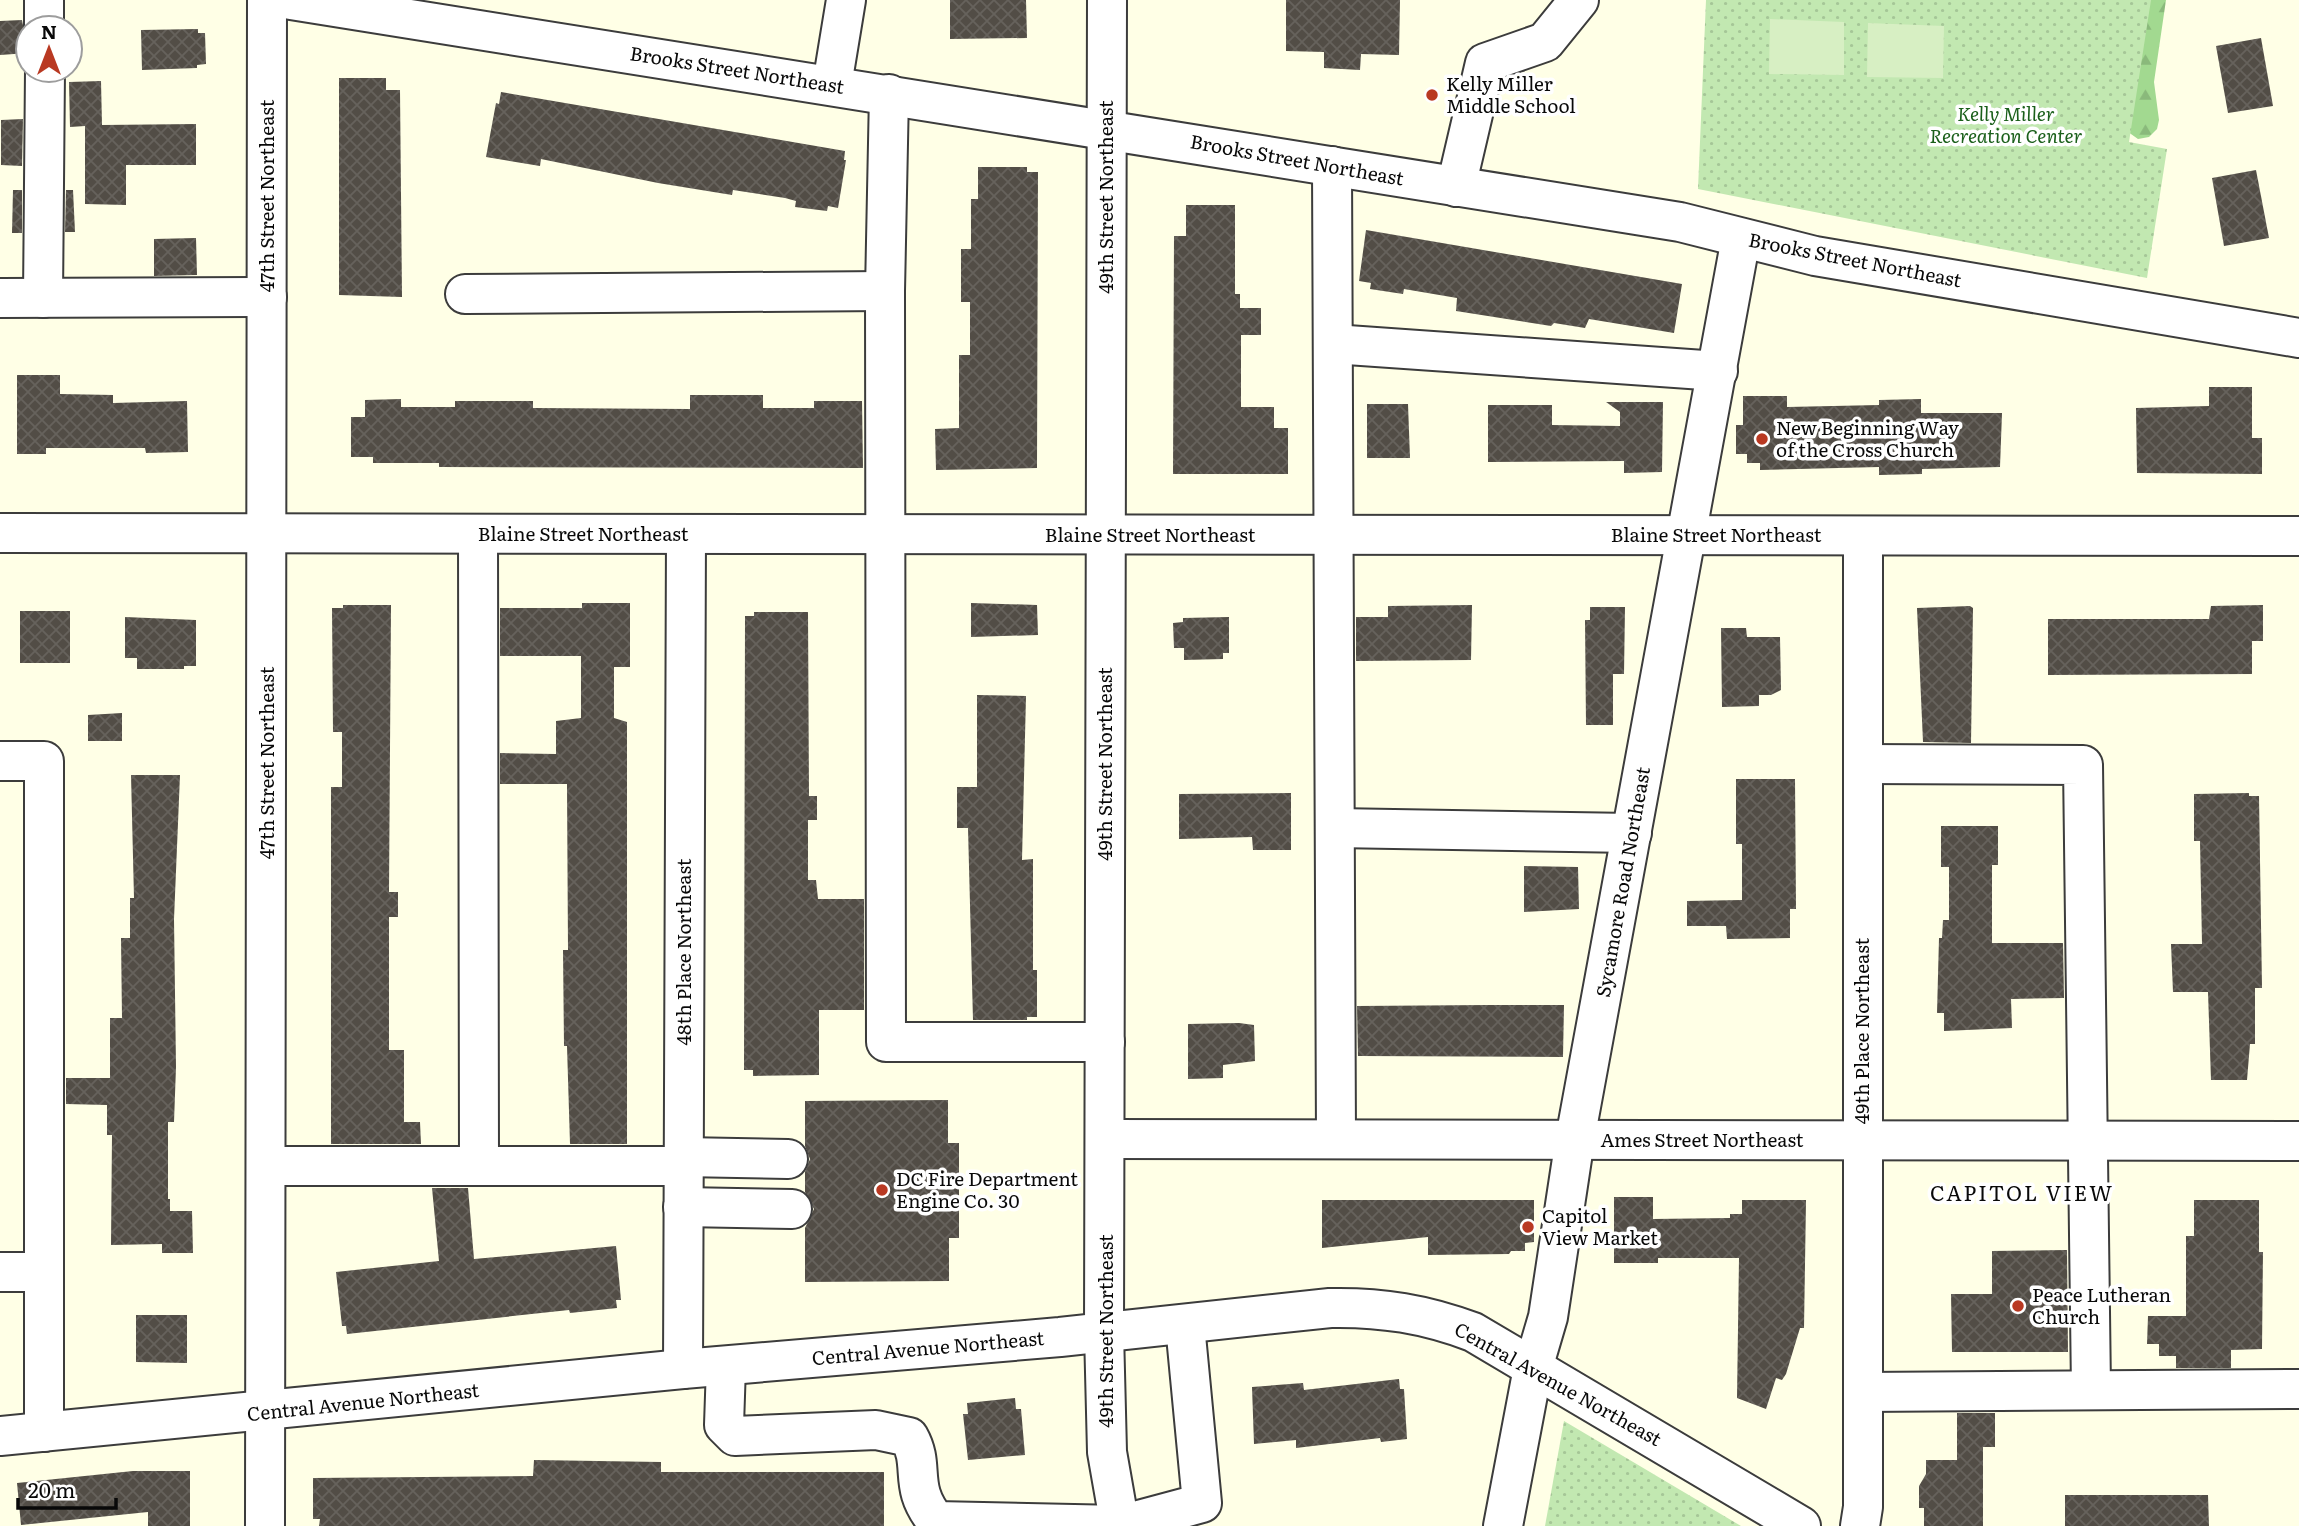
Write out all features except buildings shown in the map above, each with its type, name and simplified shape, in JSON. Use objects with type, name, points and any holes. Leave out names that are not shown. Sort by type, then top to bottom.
[{"type":"street","name":"47th Street Northeast","points":[[265,1526],[267,0]]},
{"type":"street","name":"Brooks Street Northeast","points":[[291,0],[478,14],[832,85],[1681,222],[1815,256],[2299,338]]},
{"type":"street","points":[[832,85],[846,0]]},
{"type":"street","name":"49th Street Northeast","points":[[1107,0],[1104,1332],[1107,1452],[1120,1526]]},
{"type":"street","points":[[1456,187],[1485,63],[1545,42],[1579,0]]},
{"type":"street","points":[[43,298],[45,84]]},
{"type":"street","points":[[889,94],[885,291],[886,1042],[1105,1042]]},
{"type":"street","points":[[1332,166],[1336,1139]]},
{"type":"street","name":"Sycamore Road Northeast","points":[[1503,1526],[1533,1368],[1548,1317],[1575,1139],[1741,238]]},
{"type":"street","points":[[465,294],[885,291]]},
{"type":"street","points":[[0,298],[267,297]]},
{"type":"street","points":[[1333,344],[1718,371]]},
{"type":"street","name":"Blaine Street Northeast","points":[[0,533],[2299,536]]},
{"type":"street","points":[[478,534],[479,1165]]},
{"type":"street","name":"48th Place Northeast","points":[[682,1369],[686,534]]},
{"type":"street","name":"49th Place Northeast","points":[[1860,1526],[1863,1507],[1863,536]]},
{"type":"street","points":[[0,761],[44,761],[44,1432]]},
{"type":"street","points":[[1863,764],[2083,765],[2091,1390]]},
{"type":"street","points":[[1335,828],[1632,833]]},
{"type":"street","name":"Ames Street Northeast","points":[[1105,1139],[2299,1141]]},
{"type":"street","points":[[267,1166],[788,1159]]},
{"type":"street","points":[[683,1207],[792,1209]]},
{"type":"street","points":[[0,1272],[34,1272],[44,1283]]},
{"type":"street","name":"Central Avenue Northeast","points":[[0,1437],[682,1369],[1185,1325],[1330,1308],[1398,1310],[1438,1318],[1473,1332],[1801,1526]]},
{"type":"street","points":[[726,1366],[724,1425],[735,1436],[894,1432],[909,1437],[914,1447],[918,1490],[924,1507],[936,1521],[1120,1526],[1202,1503],[1185,1325]]},
{"type":"street","points":[[1863,1392],[2299,1389]]},
{"type":"green space","name":"Kelly Miller Recreation Center","points":[[1706,0],[2151,0],[2129,142],[2167,149],[2147,278],[1698,189]]},
{"type":"green space","points":[[2058,0],[2166,0],[2154,82],[2159,120],[2157,129],[2149,137],[2138,139],[2107,117]]},
{"type":"green space","points":[[1770,19],[1844,22],[1844,75],[1769,74]]},
{"type":"green space","points":[[1868,23],[1944,26],[1943,78],[1867,77]]},
{"type":"green space","points":[[1564,1421],[1741,1526],[1545,1526]]},
{"type":"place","name":"Kelly Miller Middle School","points":[[1432,95]]},
{"type":"place","name":"New Beginning Way of the Cross Church","points":[[1762,439]]},
{"type":"place","name":"DC Fire Department Engine Co. 30","points":[[882,1190]]},
{"type":"place","name":"Capitol View Market","points":[[1528,1227]]},
{"type":"place","name":"Peace Lutheran Church","points":[[2018,1306]]},
{"type":"district","name":"CAPITOL VIEW","points":[[2022,1194]]}]
